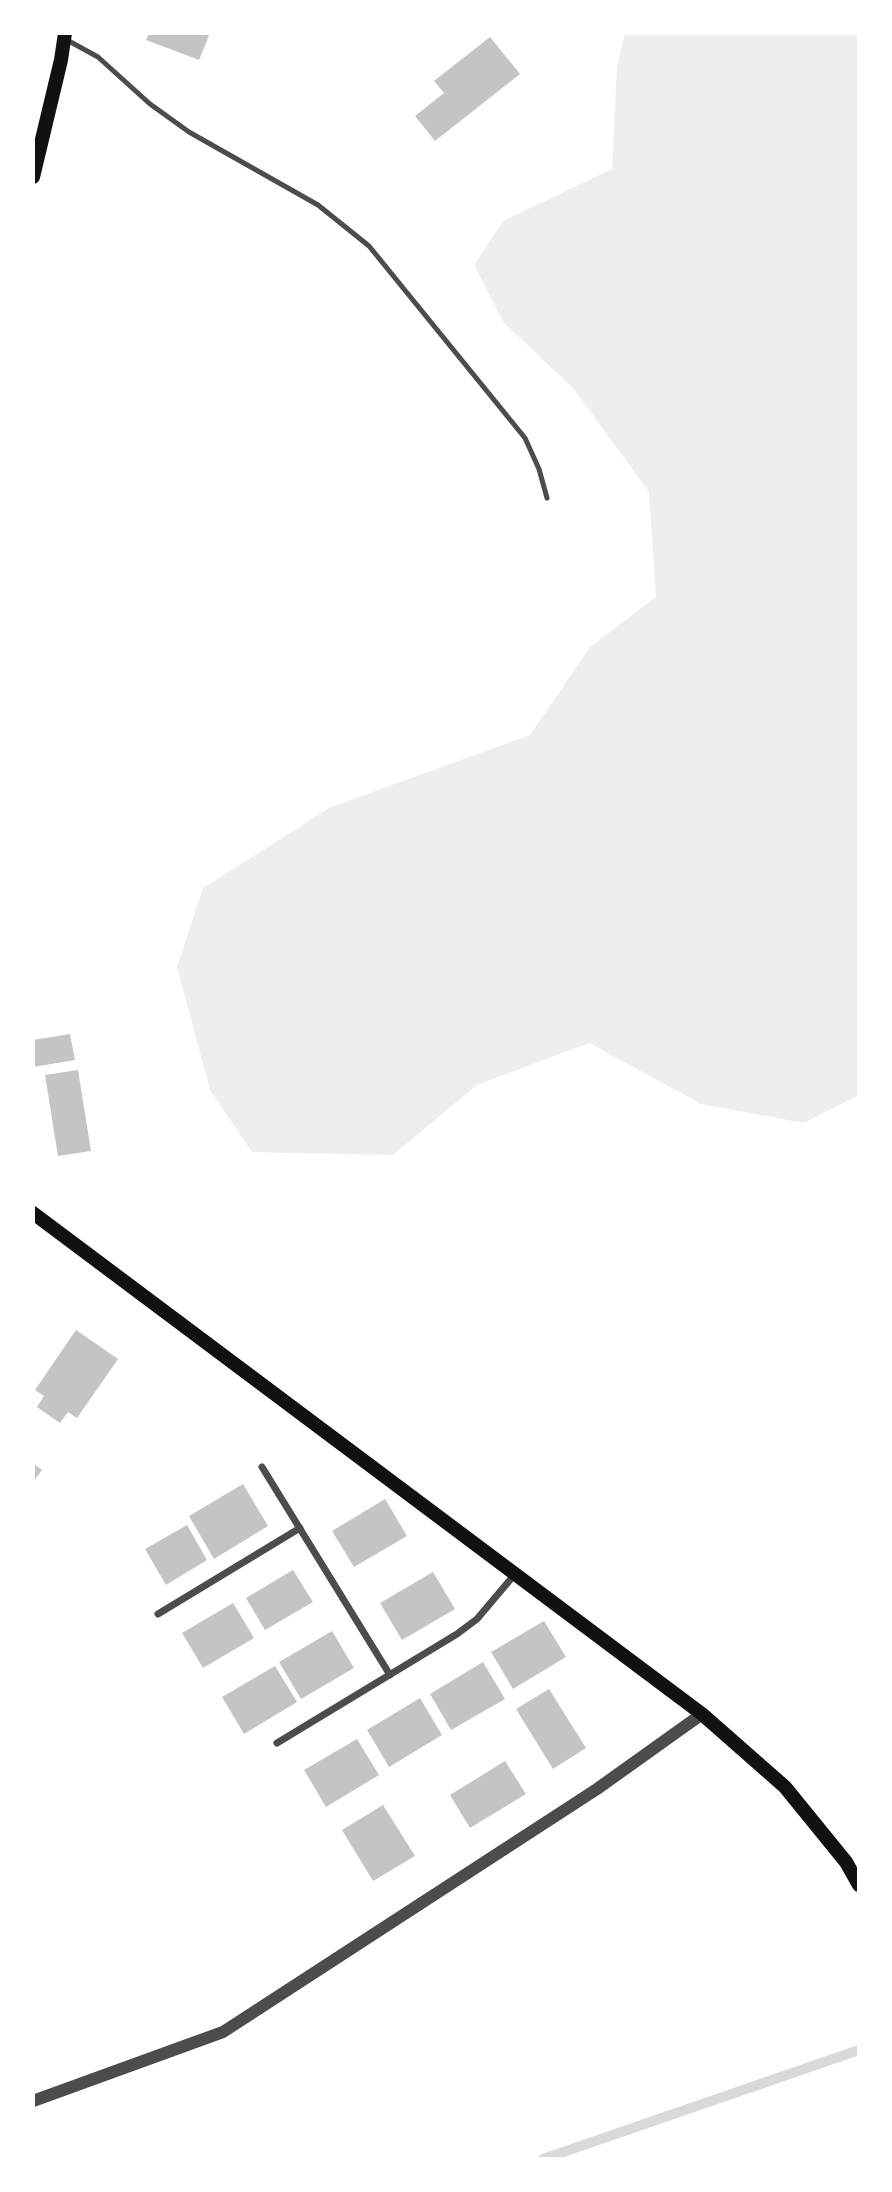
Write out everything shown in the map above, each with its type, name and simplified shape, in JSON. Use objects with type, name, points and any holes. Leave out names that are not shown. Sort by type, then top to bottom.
[{"type":"main road","points":[[33,177],[65,36]]},
{"type":"main road","points":[[33,1213],[702,1714],[785,1787],[858,1880]]},
{"type":"street","points":[[262,1467],[390,1675]]},
{"type":"street","points":[[158,1614],[300,1528]]},
{"type":"street","points":[[276,1743],[457,1634],[477,1619],[515,1574]]},
{"type":"street","points":[[33,2101],[223,2032],[597,1789],[702,1714]]},
{"type":"lane","points":[[65,36],[98,57],[150,104],[189,132],[318,205],[369,246],[525,438],[539,469],[547,498]]},
{"type":"shaded area","points":[[625,33],[859,33],[859,1095],[804,1123],[701,1104],[589,1043],[477,1085],[393,1155],[252,1152],[210,1090],[177,967],[203,888],[331,807],[530,735],[590,647],[656,597],[649,492],[573,388],[504,323],[474,265],[503,221],[612,169],[617,66]]},
{"type":"building","points":[[149,33],[210,33],[199,60],[146,40]]},
{"type":"building","points":[[490,37],[520,74],[435,141],[415,116],[444,93],[434,81]]},
{"type":"building","points":[[70,1034],[75,1060],[33,1067],[33,1040]]},
{"type":"building","points":[[78,1070],[91,1151],[58,1156],[45,1075]]},
{"type":"building","points":[[76,1330],[118,1359],[77,1418],[68,1412],[60,1423],[37,1407],[44,1396],[35,1390]]},
{"type":"building","points":[[33,1463],[42,1470],[33,1482]]},
{"type":"building","points":[[243,1484],[268,1526],[214,1559],[189,1516]]},
{"type":"building","points":[[385,1499],[407,1536],[354,1567],[332,1531]]},
{"type":"building","points":[[187,1525],[207,1560],[166,1585],[145,1549]]},
{"type":"building","points":[[293,1570],[313,1602],[265,1630],[246,1598]]},
{"type":"building","points":[[433,1572],[455,1609],[402,1640],[380,1603]]},
{"type":"building","points":[[233,1603],[254,1638],[203,1668],[182,1633]]},
{"type":"building","points":[[544,1621],[566,1657],[513,1689],[491,1652]]},
{"type":"building","points":[[332,1631],[354,1668],[301,1699],[279,1662]]},
{"type":"building","points":[[483,1662],[505,1699],[451,1730],[430,1694]]},
{"type":"building","points":[[275,1666],[297,1702],[244,1734],[222,1697]]},
{"type":"building","points":[[549,1689],[586,1748],[553,1769],[516,1709]]},
{"type":"building","points":[[420,1698],[442,1735],[389,1767],[367,1730]]},
{"type":"building","points":[[357,1739],[379,1775],[326,1807],[304,1770]]},
{"type":"building","points":[[505,1761],[526,1794],[470,1828],[450,1795]]},
{"type":"building","points":[[383,1805],[415,1856],[373,1881],[342,1830]]},
{"type":"waterway","points":[[543,2159],[859,2050]]}]
